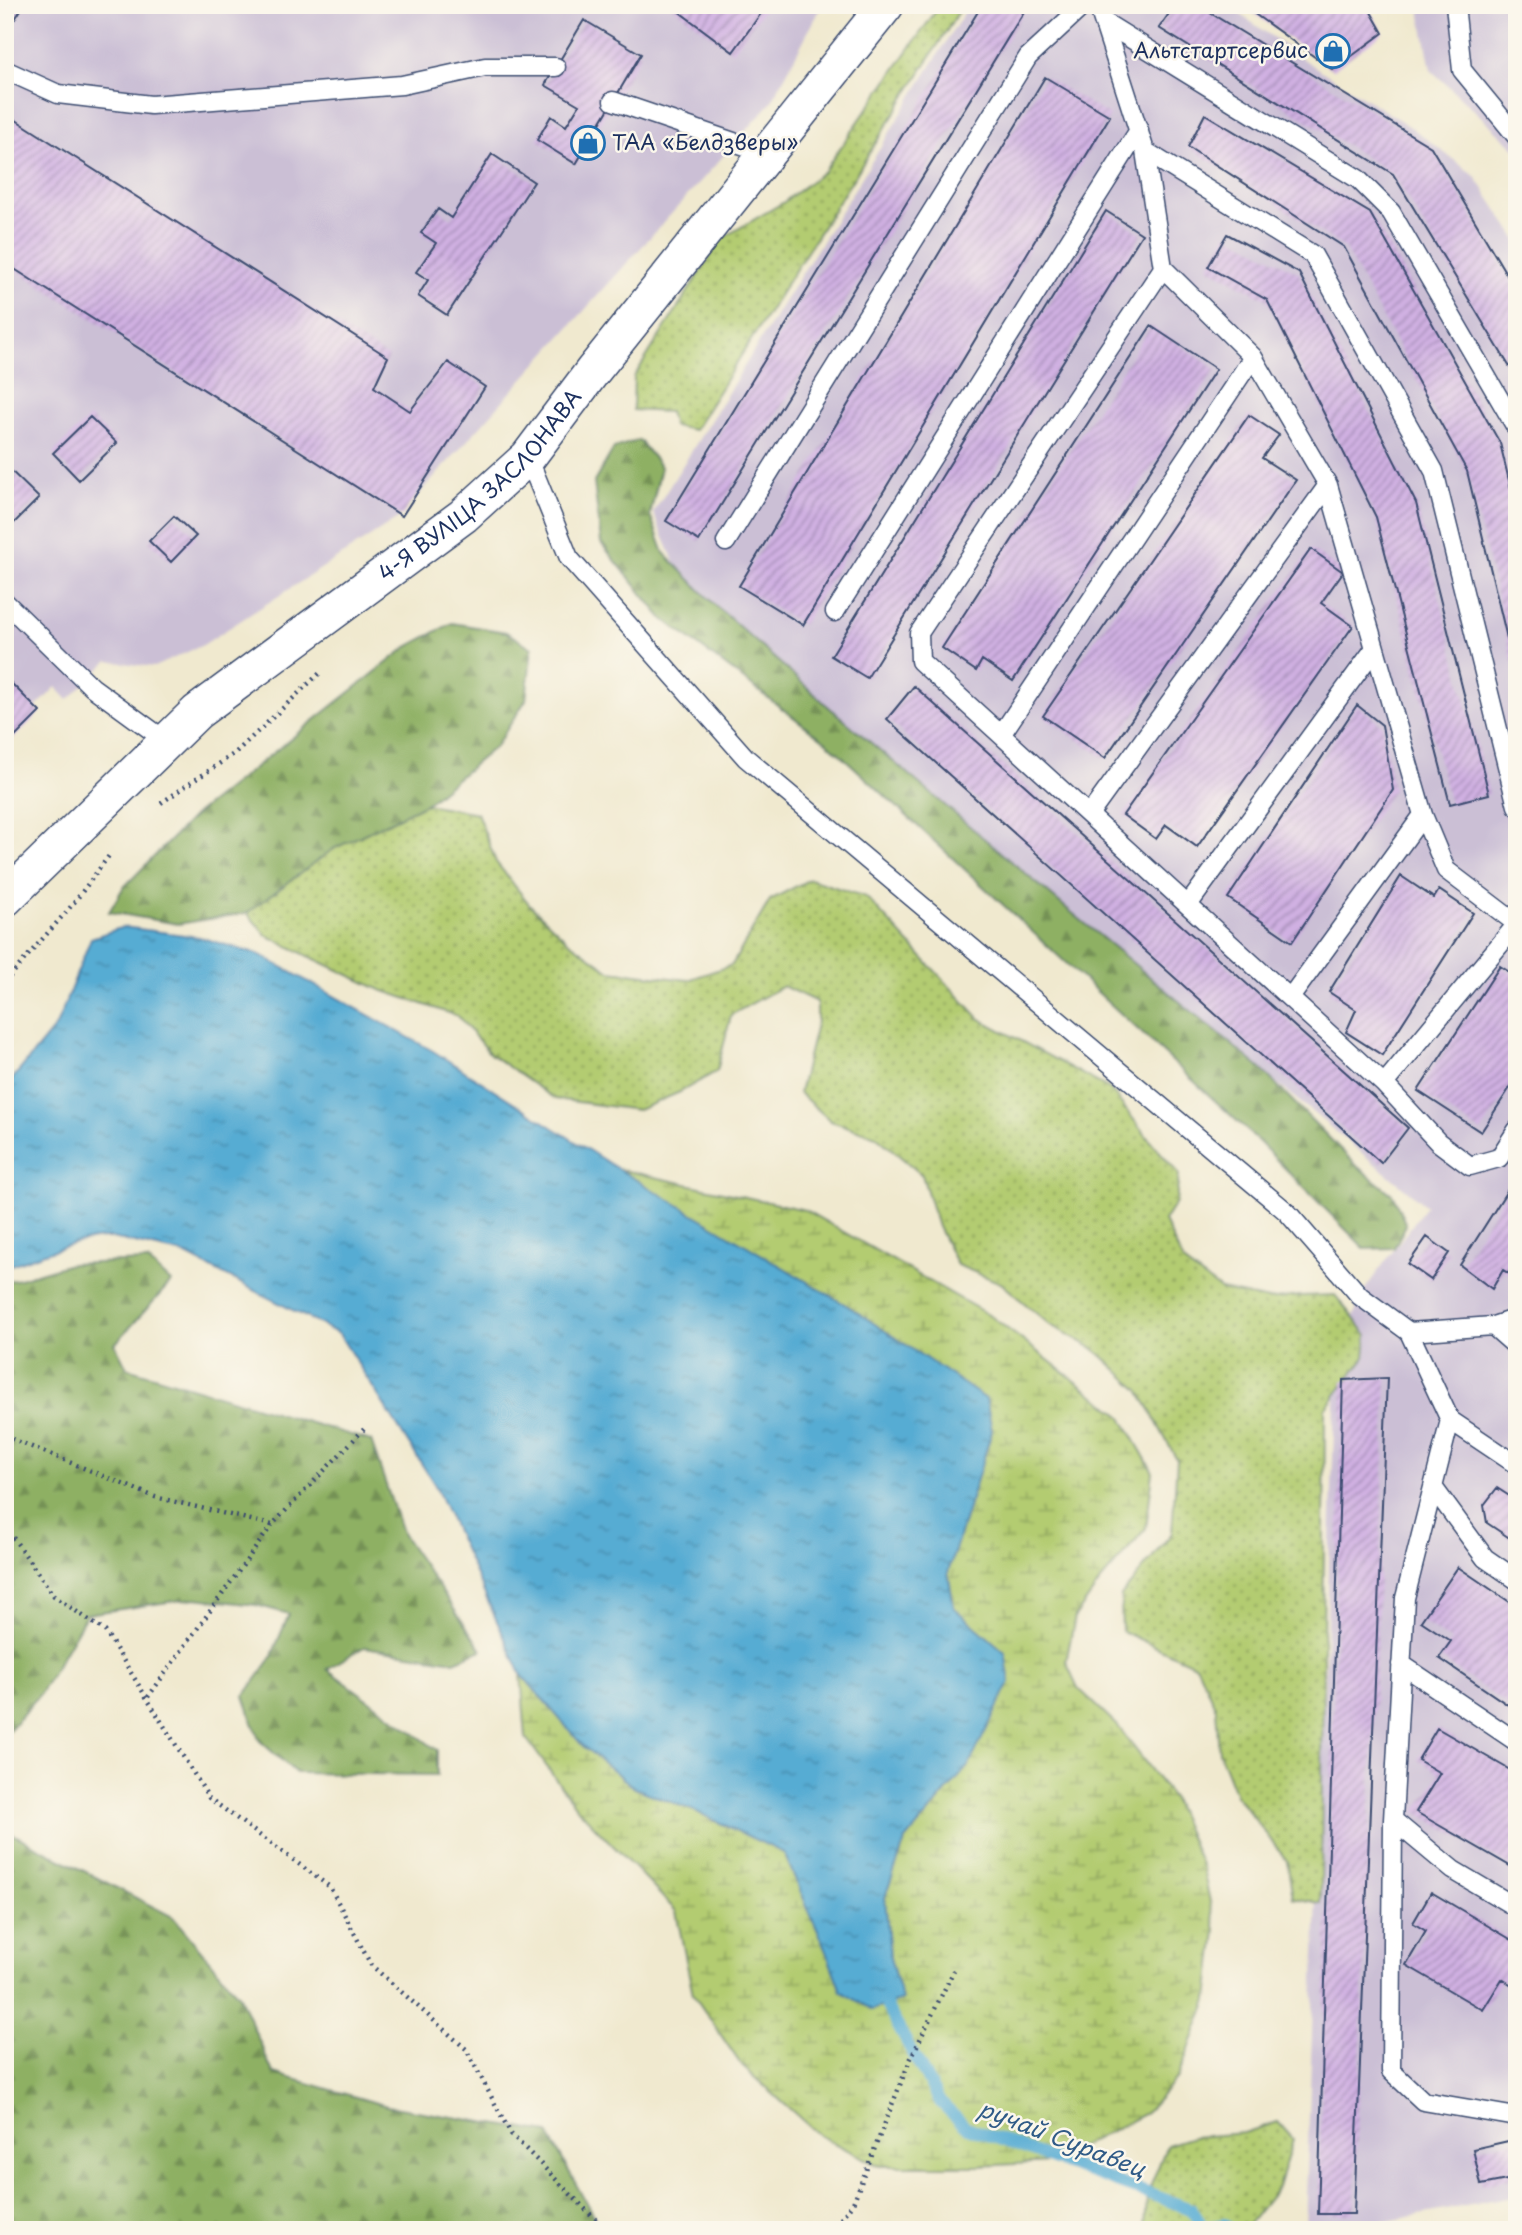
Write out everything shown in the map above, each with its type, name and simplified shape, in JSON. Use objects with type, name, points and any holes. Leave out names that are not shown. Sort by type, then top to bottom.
[{"type":"street","name":"4-Я ВУЛІЦА ЗАСЛОНАВА","points":[[5,899],[197,712],[463,516],[528,457],[592,372],[886,5]]},
{"type":"lane","points":[[726,542],[1028,57],[1084,5]]},
{"type":"lane","points":[[1455,5],[1462,70],[1517,137]]},
{"type":"lane","points":[[1101,14],[1145,151],[1163,268],[1253,357],[1328,485],[1423,815],[1446,870],[1517,924],[1384,1084]]},
{"type":"lane","points":[[1101,14],[1358,179],[1391,212],[1517,429]]},
{"type":"lane","points":[[5,70],[58,94],[151,105],[402,85],[485,67],[556,67]]},
{"type":"lane","points":[[613,101],[766,153]]},
{"type":"lane","points":[[835,612],[1139,130]]},
{"type":"lane","points":[[1145,151],[1313,255],[1434,471],[1517,806]]},
{"type":"lane","points":[[1163,268],[919,633],[920,661],[1384,1084],[1438,1142],[1470,1167],[1499,1158],[1517,1130]]},
{"type":"lane","points":[[1001,735],[1253,357]]},
{"type":"lane","points":[[528,457],[569,558],[746,758],[1287,1212],[1360,1296],[1409,1332],[1450,1420],[1517,1465]]},
{"type":"lane","points":[[1089,815],[1328,485]]},
{"type":"lane","points":[[5,601],[92,687],[166,741]]},
{"type":"lane","points":[[1188,905],[1375,648]]},
{"type":"lane","points":[[1290,998],[1423,815]]},
{"type":"lane","points":[[1409,1332],[1493,1325],[1517,1318]]},
{"type":"lane","points":[[1493,1325],[1517,1347]]},
{"type":"lane","points":[[1450,1420],[1405,1598],[1393,1821],[1391,2071],[1423,2101],[1517,2117]]},
{"type":"lane","points":[[1433,1487],[1485,1558],[1517,1580]]},
{"type":"lane","points":[[1401,1664],[1517,1742]]},
{"type":"lane","points":[[1393,1821],[1453,1870],[1517,1908]]},
{"type":"path","points":[[156,807],[235,753],[324,669]]},
{"type":"path","points":[[5,982],[73,904],[118,843]]},
{"type":"path","points":[[148,1697],[272,1525],[366,1427]]},
{"type":"path","points":[[5,1436],[155,1497],[272,1525]]},
{"type":"path","points":[[5,1526],[54,1596],[105,1631],[209,1798],[330,1887],[371,1965],[466,2049],[511,2134],[606,2230]]},
{"type":"path","points":[[832,2230],[853,2203],[910,2060],[954,1970]]},
{"type":"shaded area","points":[[5,5],[822,5],[771,103],[396,520],[203,645],[154,667],[108,661],[68,700],[56,687],[5,739]]},
{"type":"shaded area","points":[[969,5],[1227,5],[1309,63],[1412,128],[1475,176],[1517,240],[1517,2196],[1353,2228],[1305,2226],[1336,1376],[1360,1296],[1426,1206],[691,600],[653,513]]},
{"type":"shaded area","points":[[1419,5],[1517,5],[1517,150],[1431,70]]},
{"type":"green space","points":[[940,5],[963,5],[694,430],[673,426],[669,412],[633,410],[634,377],[721,239],[784,202],[824,171]]},
{"type":"green space","points":[[639,440],[661,467],[650,515],[664,553],[716,606],[830,708],[1260,1068],[1358,1167],[1393,1195],[1406,1225],[1394,1248],[1365,1249],[1251,1134],[829,744],[662,618],[601,543],[594,482],[614,448]]},
{"type":"green space","points":[[452,623],[506,632],[532,648],[526,700],[496,746],[426,804],[333,849],[247,913],[178,924],[109,912],[123,888],[196,814],[407,647]]},
{"type":"green space","points":[[426,804],[477,813],[496,862],[530,905],[568,941],[610,971],[688,980],[732,965],[770,900],[810,879],[866,897],[980,1019],[1110,1089],[1179,1174],[1176,1202],[1164,1221],[1184,1263],[1221,1290],[1268,1300],[1335,1295],[1367,1335],[1365,1357],[1325,1409],[1321,1903],[1293,1898],[1287,1861],[1236,1795],[1219,1752],[1216,1709],[1197,1666],[1122,1631],[1121,1596],[1172,1533],[1177,1460],[1139,1390],[1093,1348],[1050,1325],[1001,1283],[957,1265],[938,1227],[922,1175],[876,1136],[831,1121],[799,1093],[817,1021],[817,1002],[783,986],[731,1015],[717,1071],[680,1092],[638,1110],[555,1099],[490,1054],[458,1016],[381,990],[304,954],[266,935],[247,913],[333,849]]},
{"type":"green space","points":[[618,1169],[805,1210],[992,1317],[1121,1416],[1153,1472],[1146,1528],[1100,1582],[1075,1617],[1066,1662],[1078,1688],[1117,1725],[1173,1799],[1203,1869],[1216,1930],[1208,2000],[1178,2077],[1146,2113],[1050,2162],[979,2166],[879,2166],[820,2136],[742,2066],[693,1994],[676,1911],[577,1808],[526,1738],[521,1674],[583,1746],[635,1788],[697,1812],[784,1853],[841,1991],[902,2000],[890,1958],[885,1897],[905,1841],[969,1765],[1005,1652],[954,1608],[948,1572],[992,1431],[986,1399],[851,1308]]},
{"type":"green space","points":[[148,1261],[171,1282],[115,1344],[127,1368],[371,1441],[403,1535],[482,1650],[454,1661],[364,1647],[327,1669],[437,1750],[437,1775],[296,1773],[259,1740],[244,1696],[270,1660],[289,1614],[256,1605],[195,1598],[87,1614],[40,1694],[5,1735],[5,1281],[70,1264]]},
{"type":"green space","points":[[5,1830],[173,1917],[240,1997],[273,2073],[387,2106],[548,2133],[601,2230],[5,2230]]},
{"type":"green space","points":[[1278,2122],[1293,2139],[1278,2187],[1248,2225],[1236,2230],[1145,2230],[1147,2195],[1167,2145],[1193,2137],[1244,2133]]},
{"type":"water","points":[[123,927],[199,937],[260,955],[433,1051],[618,1169],[851,1308],[986,1399],[992,1431],[948,1572],[954,1608],[1005,1652],[1010,1682],[969,1765],[905,1841],[885,1897],[890,1958],[902,2000],[872,2010],[841,1991],[784,1853],[697,1812],[635,1788],[583,1746],[521,1674],[435,1485],[339,1334],[184,1254],[117,1239],[77,1243],[5,1267],[5,1088],[56,1026],[91,938]]},
{"type":"building","points":[[5,5],[24,5],[15,19],[5,13]]},
{"type":"building","points":[[670,5],[767,5],[733,52]]},
{"type":"building","points":[[982,5],[1028,5],[699,541],[666,521]]},
{"type":"building","points":[[1175,5],[1197,5],[1431,147],[1517,292],[1517,379],[1393,174],[1159,28]]},
{"type":"building","name":"Альтстартсервис","points":[[1242,5],[1367,5],[1383,33],[1333,70]]},
{"type":"building","points":[[584,20],[641,54],[576,164],[537,140],[551,116],[566,126],[579,105],[545,85]]},
{"type":"building","points":[[1045,77],[1110,116],[803,625],[739,586]]},
{"type":"building","points":[[5,113],[388,357],[374,387],[410,411],[448,362],[485,387],[402,516],[5,263]]},
{"type":"building","points":[[1205,114],[1370,213],[1500,443],[1517,514],[1517,680],[1467,471],[1344,247],[1188,147]]},
{"type":"building","points":[[492,154],[534,182],[447,315],[418,296],[428,280],[416,272],[436,243],[421,233],[438,209],[451,218]]},
{"type":"building","points":[[1106,211],[1142,234],[867,678],[831,656]]},
{"type":"building","points":[[1227,234],[1299,273],[1416,503],[1489,794],[1450,804],[1376,517],[1267,300],[1208,267]]},
{"type":"building","points":[[1151,326],[1216,369],[1013,681],[982,660],[976,671],[942,648]]},
{"type":"building","points":[[1249,415],[1279,435],[1262,458],[1296,480],[1105,758],[1043,716]]},
{"type":"building","points":[[90,417],[117,443],[79,480],[53,453]]},
{"type":"building","points":[[5,465],[39,498],[5,532]]},
{"type":"building","points":[[174,516],[196,536],[171,562],[149,541]]},
{"type":"building","points":[[1311,549],[1343,572],[1321,603],[1353,626],[1197,847],[1166,825],[1156,839],[1123,815]]},
{"type":"building","points":[[5,677],[40,712],[5,747]]},
{"type":"building","points":[[914,686],[1408,1128],[1381,1163],[887,719]]},
{"type":"building","points":[[1357,705],[1382,725],[1393,790],[1292,942],[1228,898]]},
{"type":"building","points":[[1401,876],[1434,898],[1439,890],[1473,913],[1382,1055],[1346,1032],[1356,1010],[1329,992]]},
{"type":"building","points":[[1500,966],[1517,977],[1517,1077],[1481,1132],[1418,1091]]},
{"type":"building","points":[[1517,1175],[1517,1279],[1503,1270],[1492,1289],[1460,1265]]},
{"type":"building","points":[[1427,1237],[1449,1253],[1431,1280],[1408,1264]]},
{"type":"building","points":[[1387,1378],[1354,2214],[1318,2214],[1343,1380]]},
{"type":"building","points":[[1497,1488],[1517,1501],[1517,1543],[1487,1523],[1484,1505]]},
{"type":"building","points":[[1458,1567],[1517,1607],[1517,1711],[1439,1658],[1451,1641],[1421,1621]]},
{"type":"building","points":[[1437,1728],[1517,1774],[1517,1870],[1416,1812],[1440,1773],[1418,1760]]},
{"type":"building","points":[[1431,1892],[1517,1943],[1517,1988],[1502,1979],[1483,2010],[1406,1965],[1426,1931],[1413,1923]]},
{"type":"building","points":[[1517,2139],[1517,2178],[1481,2185],[1473,2149]]},
{"type":"waterway","name":"ручай Суравец","points":[[886,2005],[940,2102],[966,2127],[1191,2209],[1205,2228],[1224,2224],[1232,2230]]},
{"type":"place","name":"Альтстартсервис","points":[[1333,51]]},
{"type":"place","name":"ТАА «Белдзверы»","points":[[588,143]]}]
